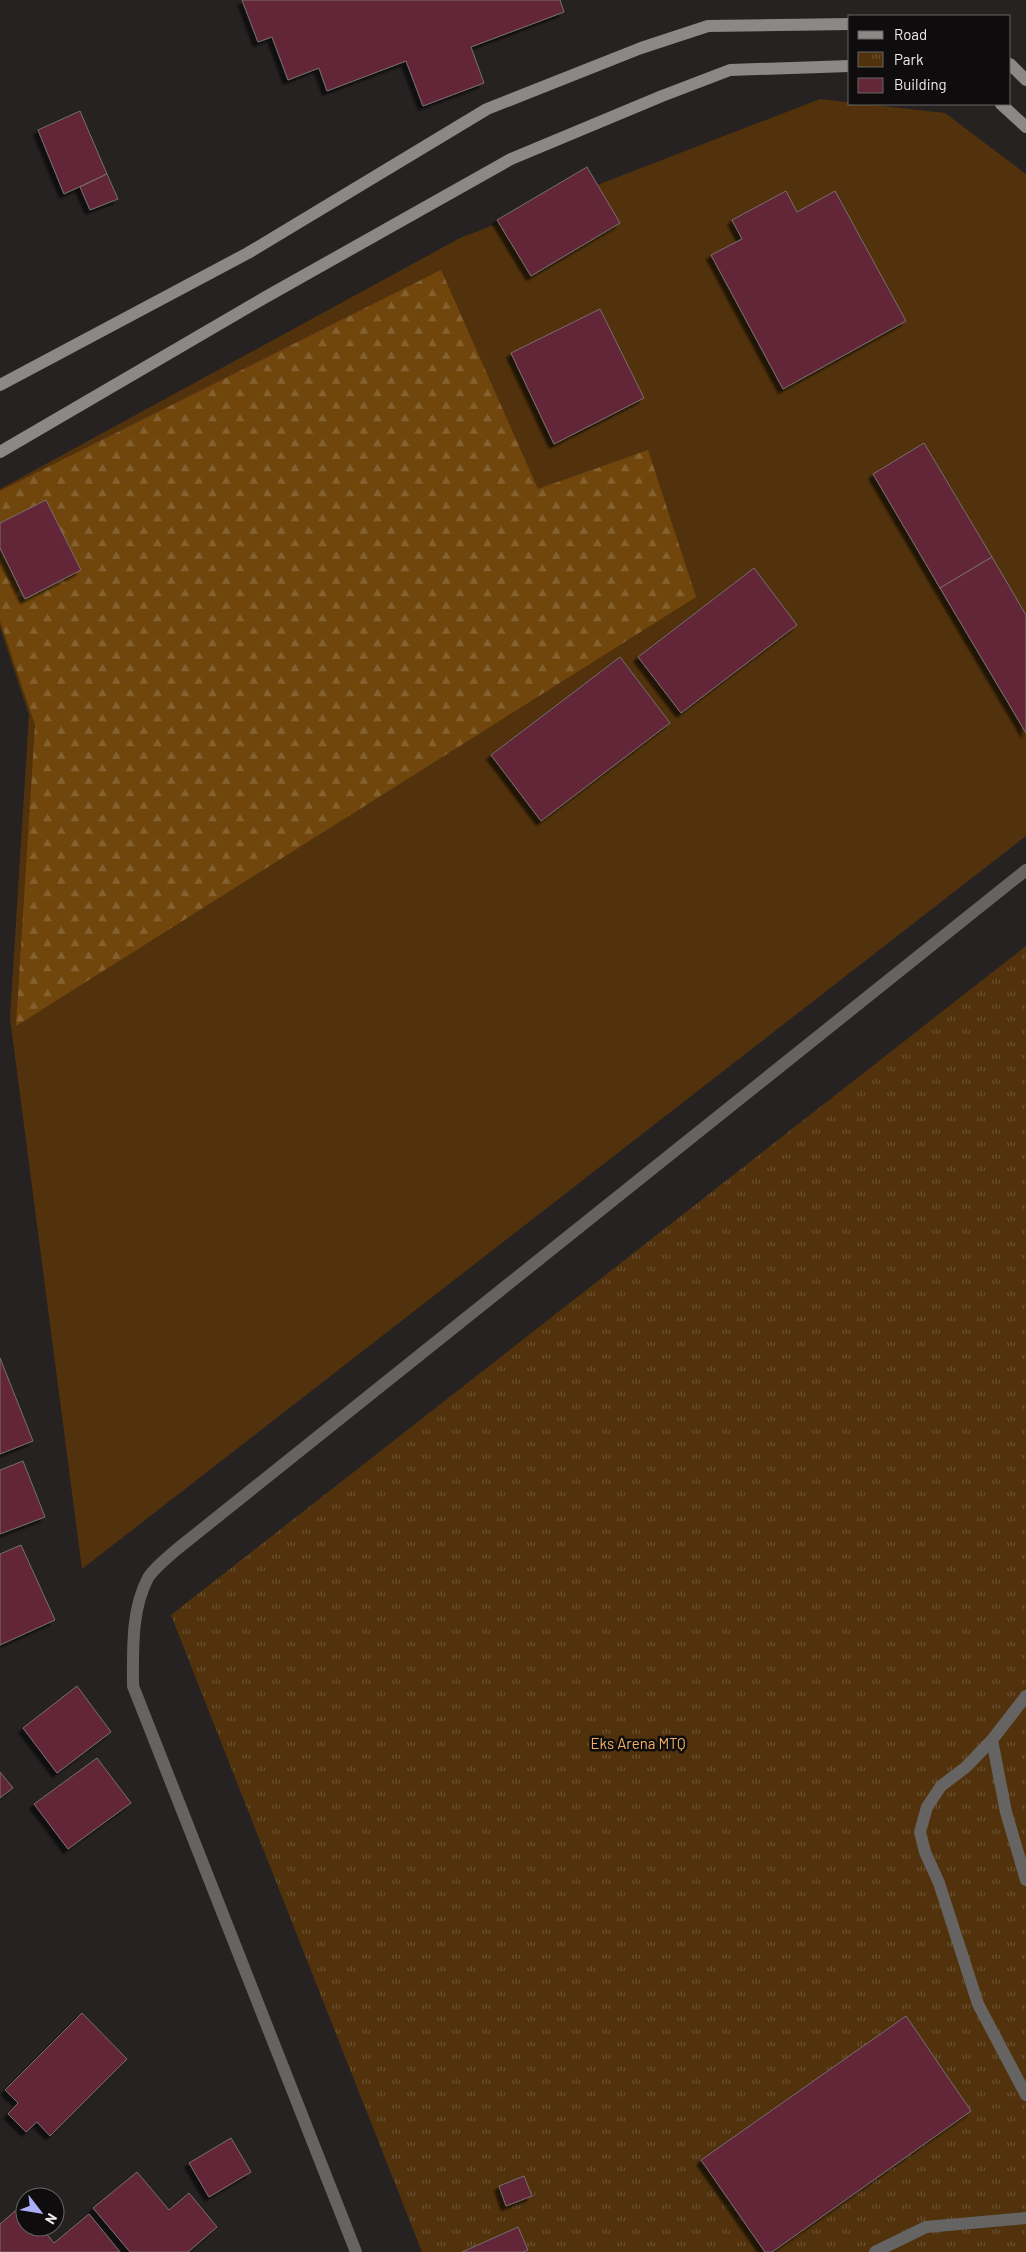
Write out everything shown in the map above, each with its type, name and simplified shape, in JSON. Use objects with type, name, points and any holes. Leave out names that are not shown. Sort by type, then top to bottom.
[{"type":"street","points":[[0,385],[248,253],[487,109],[641,48],[708,26],[848,24]]},
{"type":"street","points":[[1011,65],[1026,80]]},
{"type":"street","points":[[0,452],[264,298],[511,159],[730,70],[848,66]]},
{"type":"street","points":[[1002,105],[1026,126]]},
{"type":"street","points":[[356,2252],[133,1686],[133,1645],[136,1612],[148,1576],[191,1537],[1026,870]]},
{"type":"street","points":[[1026,1696],[992,1740],[966,1767],[941,1786],[927,1807],[920,1832],[925,1852],[939,1882],[978,2004],[1026,2095]]},
{"type":"street","points":[[992,1740],[1006,1812],[1026,1880]]},
{"type":"street","points":[[875,2252],[926,2227],[1026,2218]]},
{"type":"green space","points":[[820,99],[848,102],[848,105],[874,105],[945,113],[1026,174],[1026,836],[82,1569],[10,1018],[29,715],[0,627],[0,489],[460,238]]},
{"type":"green space","points":[[441,270],[538,489],[648,450],[696,597],[16,1026],[35,725],[0,621],[0,491]]},
{"type":"green space","name":"Eks Arena MTQ","points":[[1026,946],[1026,2252],[422,2252],[171,1615]]},
{"type":"building","points":[[242,0],[560,0],[564,12],[471,47],[484,83],[423,106],[406,61],[327,91],[319,68],[288,80],[272,37],[258,42]]},
{"type":"building","points":[[80,111],[107,174],[64,194],[38,130]]},
{"type":"building","points":[[587,167],[620,223],[531,276],[497,220]]},
{"type":"building","points":[[107,174],[118,199],[90,210],[80,187]]},
{"type":"building","points":[[786,191],[797,212],[835,191],[906,321],[783,389],[711,255],[742,239],[732,220]]},
{"type":"building","points":[[600,309],[644,398],[554,444],[511,353]]},
{"type":"building","points":[[924,443],[992,557],[940,588],[873,474]]},
{"type":"building","points":[[46,500],[81,570],[25,599],[0,548],[0,523]]},
{"type":"building","points":[[992,557],[1026,615],[1026,733],[940,588]]},
{"type":"building","points":[[754,568],[797,625],[681,713],[638,657]]},
{"type":"building","points":[[620,657],[670,723],[541,821],[491,755]]},
{"type":"building","points":[[0,1358],[33,1441],[0,1454]]},
{"type":"building","points":[[23,1461],[45,1517],[0,1534],[0,1470]]},
{"type":"building","points":[[21,1545],[55,1620],[0,1645],[0,1554]]},
{"type":"building","points":[[77,1686],[111,1732],[57,1773],[23,1728]]},
{"type":"building","points":[[97,1758],[131,1803],[68,1849],[34,1804]]},
{"type":"building","points":[[0,1772],[13,1788],[0,1798]]},
{"type":"building","points":[[82,2013],[127,2059],[50,2136],[37,2122],[26,2132],[8,2114],[18,2103],[5,2090]]},
{"type":"building","points":[[906,2016],[971,2111],[772,2252],[765,2252],[701,2160]]},
{"type":"building","points":[[231,2138],[251,2172],[209,2197],[189,2163]]},
{"type":"building","points":[[137,2172],[169,2210],[189,2193],[217,2227],[188,2252],[130,2252],[93,2208]]},
{"type":"building","points":[[524,2176],[532,2196],[506,2206],[499,2186]]},
{"type":"building","points":[[15,2211],[15,2237],[49,2237],[54,2243],[61,2237],[65,2237],[65,2234],[89,2214],[120,2252],[0,2252],[0,2224]]},
{"type":"building","points":[[518,2227],[528,2250],[523,2252],[462,2252]]}]
